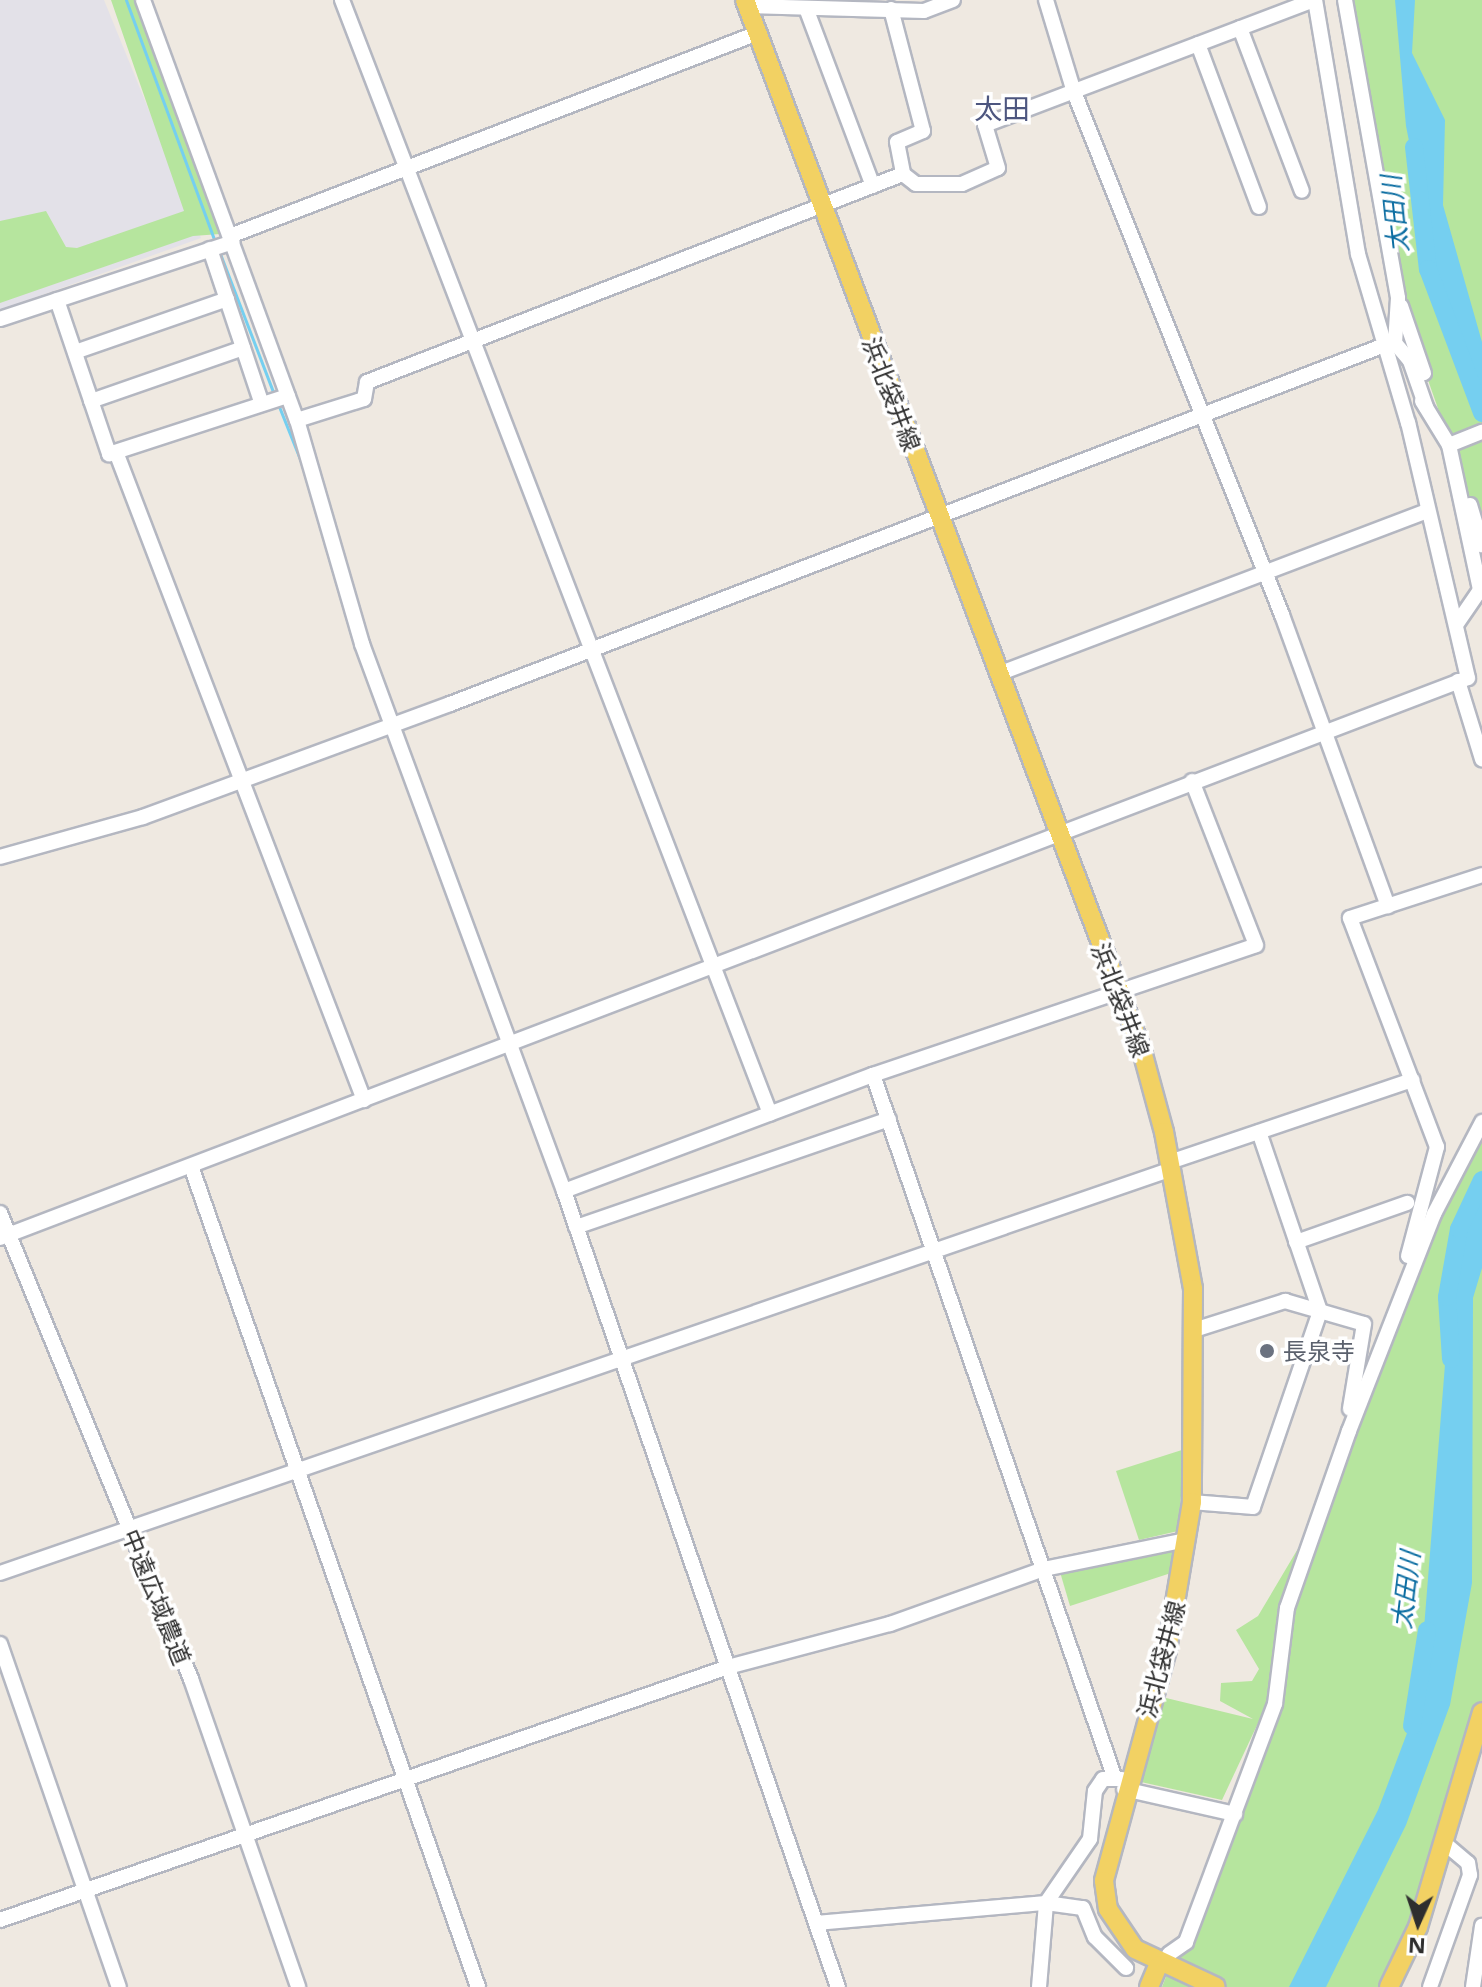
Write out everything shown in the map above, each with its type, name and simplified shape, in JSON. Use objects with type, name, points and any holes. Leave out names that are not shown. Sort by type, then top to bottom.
[{"type":"main road","name":"浜北袋井線","points":[[746,3],[755,34],[939,516],[1056,834],[1120,994],[1171,1166],[1194,1330],[1192,1502],[1167,1650],[1121,1782],[1108,1849],[1108,1909],[1118,1931],[1167,1964],[1216,1987]]},
{"type":"main road","points":[[1389,1987],[1445,1844],[1482,1712]]},
{"type":"main road","points":[[1149,1987],[1167,1964]]},
{"type":"street","points":[[143,0],[297,420],[390,724],[564,1191],[838,1987]]},
{"type":"street","points":[[342,0],[770,1114]]},
{"type":"street","points":[[746,3],[806,8],[823,5],[891,9],[953,0]]},
{"type":"street","points":[[1046,0],[1074,92],[1263,570],[1388,906]]},
{"type":"street","points":[[4,1236],[1468,678],[1426,511],[1408,423],[1382,346],[1358,254],[1315,0],[985,125],[998,168],[962,184],[916,184],[903,174],[897,142],[923,131],[891,9]]},
{"type":"street","points":[[1345,0],[1398,298],[1482,545]]},
{"type":"street","points":[[806,8],[873,186]]},
{"type":"street","points":[[1240,28],[1302,191]]},
{"type":"street","points":[[0,319],[210,249],[406,167],[755,34]]},
{"type":"street","points":[[1198,44],[1259,207]]},
{"type":"street","points":[[297,420],[364,399],[367,382],[903,174]]},
{"type":"street","points":[[210,249],[262,404]]},
{"type":"street","points":[[1398,298],[1395,343],[1410,361],[1426,407]]},
{"type":"street","points":[[75,352],[227,299]]},
{"type":"street","points":[[57,300],[109,454],[288,396]]},
{"type":"street","points":[[1382,346],[1450,444],[1480,590],[1456,625]]},
{"type":"street","points":[[0,857],[241,781],[592,650],[1382,346]]},
{"type":"street","points":[[91,401],[243,348]]},
{"type":"street","points":[[1450,444],[1482,432]]},
{"type":"street","points":[[116,452],[364,1100]]},
{"type":"street","points":[[998,674],[1263,570],[1426,511]]},
{"type":"street","points":[[1458,681],[1482,759]]},
{"type":"street","points":[[564,1191],[873,1075],[1120,994],[1256,945],[1192,781]]},
{"type":"street","points":[[1404,1284],[1437,1147],[1350,918],[1482,875]]},
{"type":"street","points":[[873,1075],[1121,1782]]},
{"type":"street","points":[[0,1573],[935,1252],[1259,1132],[1412,1080]]},
{"type":"street","points":[[576,1227],[889,1119]]},
{"type":"street","points":[[1167,1964],[1186,1942],[1275,1704],[1287,1608],[1345,1441],[1404,1284],[1482,1122]]},
{"type":"street","points":[[1192,1502],[1253,1507],[1320,1311],[1259,1132]]},
{"type":"street","points":[[191,1166],[302,1469],[478,1987]]},
{"type":"street","points":[[1296,1242],[1407,1203]]},
{"type":"street","name":"中遠広域農道","points":[[0,1213],[4,1236],[128,1528],[245,1834],[298,1987]]},
{"type":"street","points":[[1194,1330],[1285,1301],[1364,1324],[1345,1441]]},
{"type":"street","points":[[0,1920],[728,1667],[890,1624],[1044,1569],[1186,1540]]},
{"type":"street","points":[[0,1644],[119,1987]]},
{"type":"street","points":[[1039,1987],[1046,1903],[1090,1839],[1095,1791],[1121,1782],[1235,1814]]},
{"type":"street","points":[[1430,1987],[1470,1875],[1468,1863],[1445,1844]]},
{"type":"street","points":[[816,1923],[1046,1903],[1083,1908],[1095,1937],[1126,1968]]},
{"type":"street","points":[[1473,1987],[1482,1926]]},
{"type":"shaded area","points":[[0,0],[104,0],[201,238],[0,310]]},
{"type":"green space","points":[[111,0],[139,0],[220,234],[193,236],[0,303],[0,221],[46,211],[66,247],[77,248],[184,211]]},
{"type":"green space","points":[[1343,0],[1482,0],[1482,564],[1455,457],[1389,269]]},
{"type":"green space","points":[[1482,1133],[1482,1751],[1401,1950],[1378,1987],[1162,1987],[1270,1714],[1259,1721],[1222,1800],[1141,1782],[1162,1697],[1253,1719],[1220,1701],[1221,1683],[1252,1681],[1259,1669],[1236,1630],[1258,1616],[1309,1530],[1289,1601],[1384,1338]]},
{"type":"green space","points":[[1185,1449],[1178,1531],[1139,1540],[1116,1471]]},
{"type":"green space","points":[[1173,1549],[1171,1573],[1070,1606],[1060,1572]]},
{"type":"water","points":[[1395,0],[1415,0],[1412,53],[1445,120],[1443,205],[1482,342],[1482,420],[1433,261],[1406,126]]},
{"type":"water","points":[[1482,1180],[1482,1268],[1473,1298],[1472,1583],[1450,1705],[1406,1825],[1326,1987],[1289,1987],[1378,1810],[1418,1704],[1453,1264],[1465,1210]]},
{"type":"waterway","points":[[126,0],[216,244]]},
{"type":"waterway","name":"太田川","points":[[1414,147],[1428,269],[1482,413]]},
{"type":"waterway","points":[[219,251],[275,397]]},
{"type":"waterway","points":[[278,404],[302,464]]},
{"type":"waterway","name":"太田川","points":[[1451,1359],[1447,1297],[1459,1229],[1482,1180]]},
{"type":"waterway","name":"太田川","points":[[1412,1726],[1427,1630]]},
{"type":"place","name":"長泉寺","points":[[1267,1351]]},
{"type":"district","name":"太田","points":[[1002,108]]}]
